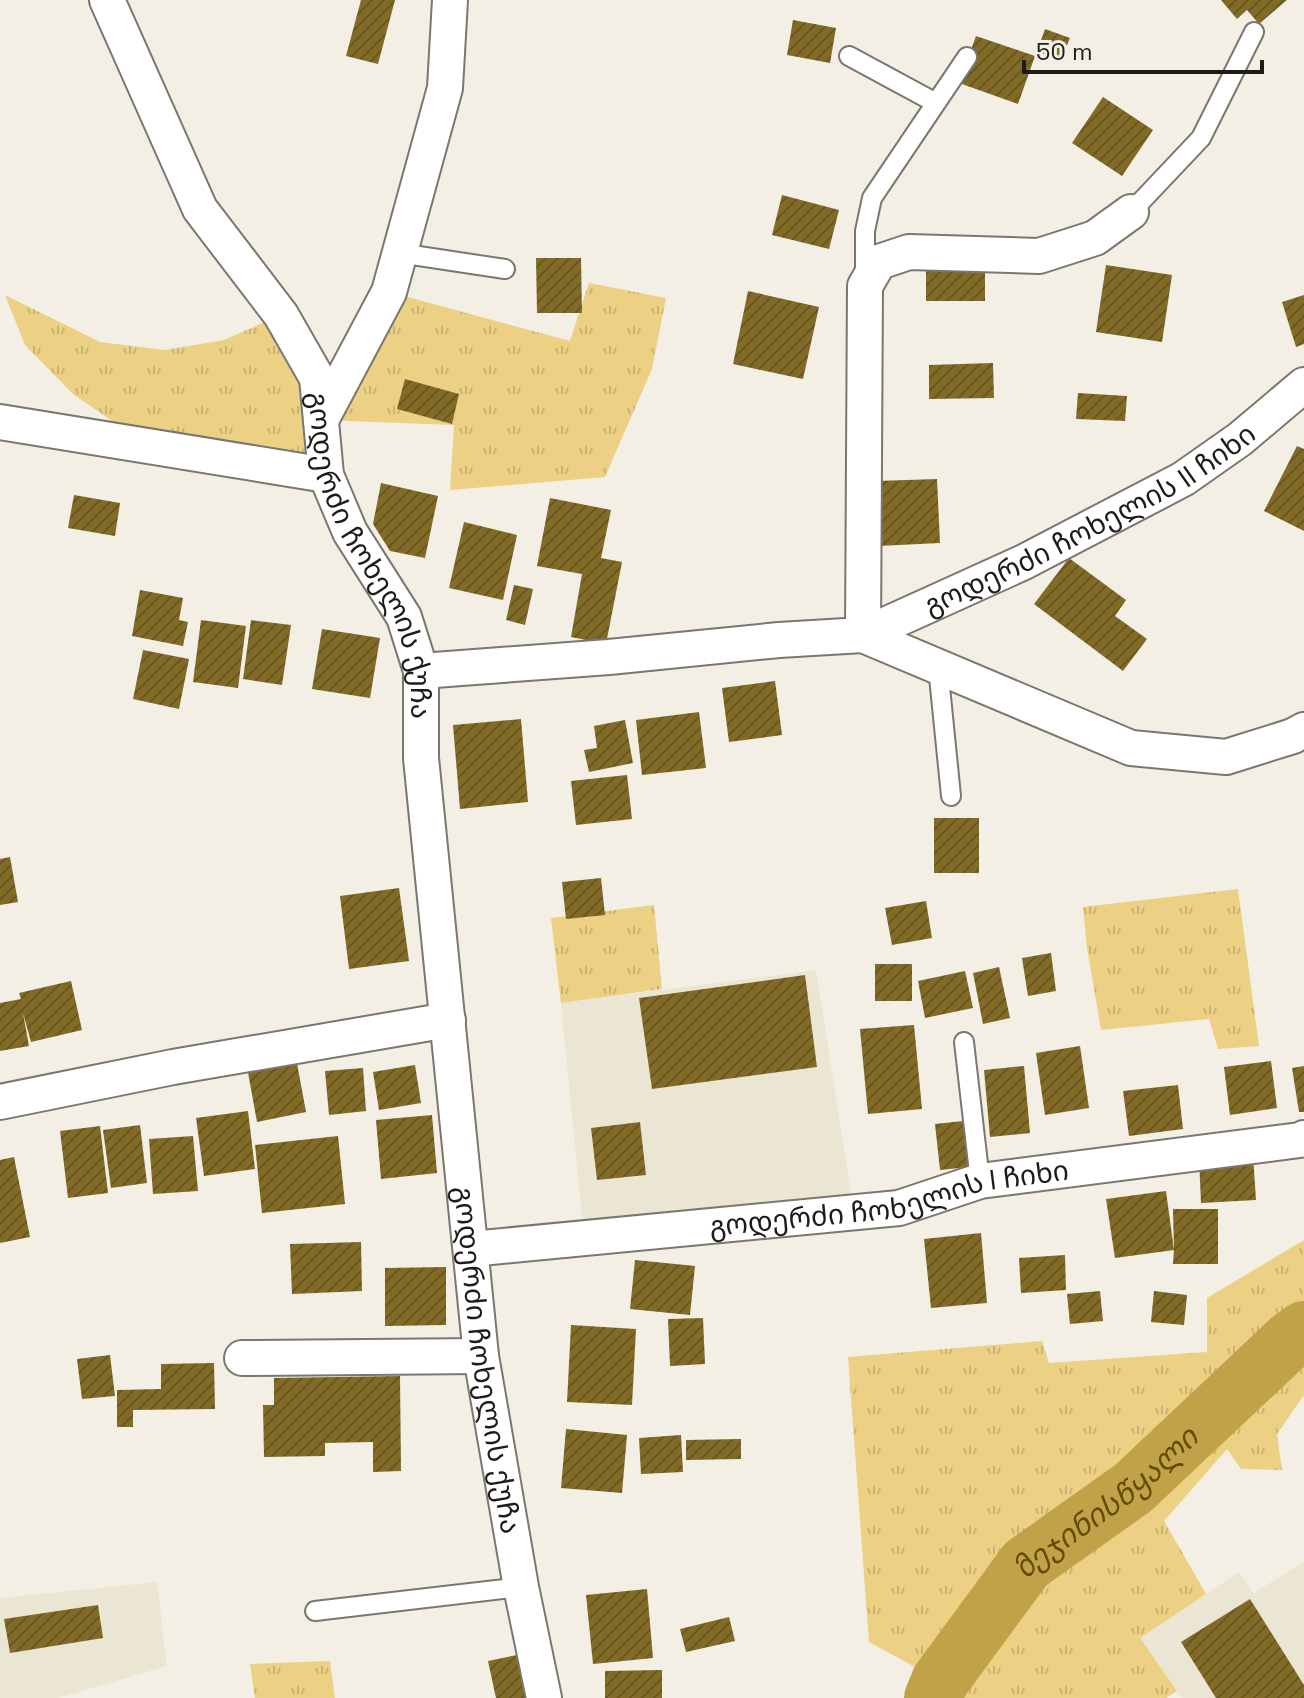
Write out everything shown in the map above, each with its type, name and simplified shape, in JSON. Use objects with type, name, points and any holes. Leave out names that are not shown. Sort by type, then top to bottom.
[{"type":"street","name":"გოდერძი ჩოხელის ქუჩა","points":[[107,0],[200,209],[281,315],[317,378],[326,475],[350,532],[404,617],[421,671],[421,758],[481,1356],[521,1587],[544,1698]]},
{"type":"street","points":[[321,420],[389,292],[445,88],[450,0]]},
{"type":"street","points":[[863,635],[865,286],[879,262],[909,252],[1039,256],[1095,238],[1131,212]]},
{"type":"street","name":"გოდერძი ჩოხელის II ჩიხი","points":[[421,671],[863,635],[1024,562],[1183,479],[1240,439],[1304,385]]},
{"type":"street","points":[[0,422],[326,475]]},
{"type":"street","name":"გოდერძი ჩოხელის II ჩიხი","points":[[863,635],[1131,748],[1226,757],[1304,730]]},
{"type":"street","points":[[0,1102],[203,1062],[448,1020]]},
{"type":"street","name":"გოდერძი ჩოხელის I ჩიხი","points":[[471,1249],[899,1208],[980,1181],[1304,1138]]},
{"type":"street","points":[[242,1358],[481,1356]]},
{"type":"lane","points":[[1131,212],[1201,138],[1254,32]]},
{"type":"lane","points":[[849,56],[936,103]]},
{"type":"lane","points":[[865,286],[865,231],[872,198],[967,57]]},
{"type":"lane","points":[[399,253],[505,269]]},
{"type":"lane","points":[[938,667],[951,796]]},
{"type":"lane","points":[[964,1042],[980,1181]]},
{"type":"lane","points":[[315,1611],[521,1587]]},
{"type":"shaded area","points":[[816,970],[854,1212],[584,1238],[561,1003]]},
{"type":"shaded area","points":[[1304,1562],[1304,1698],[1182,1698],[1140,1638],[1239,1572],[1254,1593]]},
{"type":"shaded area","points":[[157,1582],[167,1666],[58,1698],[0,1698],[0,1598]]},
{"type":"green space","points":[[589,283],[666,298],[652,369],[605,477],[450,490],[454,425],[321,420],[326,475],[150,447],[73,394],[25,345],[5,295],[100,342],[165,350],[224,340],[281,315],[321,418],[389,292],[570,341]]},
{"type":"green space","points":[[1238,889],[1259,1046],[1218,1049],[1209,1019],[1101,1030],[1083,907]]},
{"type":"green space","points":[[654,905],[662,989],[561,1003],[551,918]]},
{"type":"green space","points":[[1304,1240],[1304,1395],[1277,1434],[1282,1470],[1241,1469],[1227,1449],[1164,1521],[1206,1594],[1140,1638],[1177,1691],[1166,1698],[933,1698],[939,1680],[869,1642],[848,1357],[1042,1341],[1049,1363],[1207,1352],[1207,1298]]},
{"type":"green space","points":[[330,1661],[335,1698],[255,1698],[250,1664]]},
{"type":"building","points":[[361,0],[395,0],[378,64],[346,56]]},
{"type":"building","points":[[1221,0],[1287,0],[1259,24],[1247,10],[1237,19]]},
{"type":"building","points":[[793,20],[836,28],[830,63],[787,55]]},
{"type":"building","points":[[1045,29],[1070,38],[1061,60],[1037,52]]},
{"type":"building","points":[[976,36],[1035,56],[1018,104],[959,83]]},
{"type":"building","points":[[1103,97],[1153,130],[1122,176],[1072,143]]},
{"type":"building","points":[[782,195],[839,210],[829,249],[772,235]]},
{"type":"building","points":[[536,258],[581,258],[582,313],[537,313]]},
{"type":"building","points":[[985,259],[985,301],[926,301],[926,260]]},
{"type":"building","points":[[1106,265],[1172,275],[1162,342],[1096,332]]},
{"type":"building","points":[[748,291],[819,307],[803,379],[733,364]]},
{"type":"building","points":[[1304,295],[1304,344],[1296,347],[1282,302]]},
{"type":"building","points":[[993,363],[994,398],[929,399],[929,365]]},
{"type":"building","points":[[405,379],[459,394],[452,424],[397,409]]},
{"type":"building","points":[[1078,393],[1127,396],[1125,421],[1076,419]]},
{"type":"building","points":[[1297,446],[1304,449],[1304,531],[1264,511]]},
{"type":"building","points":[[937,479],[940,543],[878,546],[876,481]]},
{"type":"building","points":[[381,483],[438,496],[425,558],[390,551],[373,524]]},
{"type":"building","points":[[74,495],[120,503],[115,536],[68,528]]},
{"type":"building","points":[[550,498],[611,510],[601,558],[622,562],[606,644],[571,637],[582,574],[537,566]]},
{"type":"building","points":[[464,522],[517,535],[503,600],[449,588]]},
{"type":"building","points":[[1069,558],[1126,600],[1115,616],[1147,639],[1123,671],[1034,604]]},
{"type":"building","points":[[514,585],[533,589],[525,625],[506,620]]},
{"type":"building","points":[[140,590],[183,598],[179,620],[188,622],[183,646],[132,636]]},
{"type":"building","points":[[201,620],[246,626],[238,688],[193,682]]},
{"type":"building","points":[[251,620],[291,625],[282,685],[243,679]]},
{"type":"building","points":[[322,629],[380,638],[370,698],[312,689]]},
{"type":"building","points":[[143,650],[189,659],[179,709],[133,699]]},
{"type":"building","points":[[775,681],[782,735],[729,742],[722,688]]},
{"type":"building","points":[[699,712],[706,768],[642,775],[636,720]]},
{"type":"building","points":[[521,719],[528,802],[460,809],[453,725]]},
{"type":"building","points":[[625,720],[633,763],[589,772],[584,750],[597,748],[594,726]]},
{"type":"building","points":[[627,775],[632,819],[576,825],[571,781]]},
{"type":"building","points":[[934,818],[979,818],[979,873],[934,873]]},
{"type":"building","points":[[10,857],[18,902],[0,905],[0,859]]},
{"type":"building","points":[[601,878],[605,915],[566,919],[562,882]]},
{"type":"building","points":[[399,888],[409,961],[349,969],[340,896]]},
{"type":"building","points":[[926,901],[932,938],[892,945],[885,908]]},
{"type":"building","points":[[1051,953],[1056,991],[1028,996],[1022,958]]},
{"type":"building","points":[[875,964],[912,964],[912,1001],[875,1001]]},
{"type":"building","points":[[999,967],[1010,1018],[983,1024],[973,973]]},
{"type":"building","points":[[965,971],[973,1008],[925,1018],[918,981]]},
{"type":"building","points":[[805,975],[817,1067],[652,1089],[639,998]]},
{"type":"building","points":[[71,981],[82,1030],[31,1042],[23,1013],[29,1046],[0,1051],[0,1003],[21,999],[19,993]]},
{"type":"building","points":[[914,1025],[922,1109],[868,1114],[860,1029]]},
{"type":"building","points":[[1080,1046],[1089,1108],[1045,1115],[1036,1053]]},
{"type":"building","points":[[294,1047],[306,1112],[257,1122],[245,1056]]},
{"type":"building","points":[[1271,1061],[1277,1108],[1230,1115],[1224,1067]]},
{"type":"building","points":[[415,1065],[421,1103],[379,1110],[373,1072]]},
{"type":"building","points":[[1024,1066],[1030,1133],[990,1137],[984,1070]]},
{"type":"building","points":[[1304,1066],[1304,1112],[1299,1112],[1292,1068]]},
{"type":"building","points":[[363,1068],[366,1111],[329,1115],[325,1071]]},
{"type":"building","points":[[1178,1085],[1183,1129],[1129,1136],[1123,1091]]},
{"type":"building","points":[[248,1111],[255,1169],[204,1176],[196,1118]]},
{"type":"building","points":[[432,1115],[437,1173],[381,1179],[376,1120]]},
{"type":"building","points":[[963,1121],[969,1167],[940,1170],[935,1124]]},
{"type":"building","points":[[640,1122],[646,1175],[597,1180],[591,1128]]},
{"type":"building","points":[[140,1125],[147,1183],[111,1188],[103,1130]]},
{"type":"building","points":[[100,1126],[108,1193],[68,1198],[60,1131]]},
{"type":"building","points":[[193,1136],[198,1191],[153,1194],[149,1139]]},
{"type":"building","points":[[338,1136],[345,1204],[262,1213],[255,1145]]},
{"type":"building","points":[[1253,1155],[1256,1200],[1201,1203],[1199,1158]]},
{"type":"building","points":[[14,1157],[30,1237],[0,1243],[0,1160]]},
{"type":"building","points":[[1166,1191],[1174,1250],[1115,1258],[1106,1199]]},
{"type":"building","points":[[1173,1209],[1218,1209],[1218,1264],[1173,1264]]},
{"type":"building","points":[[981,1233],[987,1303],[931,1308],[924,1239]]},
{"type":"building","points":[[361,1242],[362,1291],[292,1294],[290,1244]]},
{"type":"building","points":[[1065,1255],[1066,1290],[1021,1293],[1019,1258]]},
{"type":"building","points":[[635,1260],[695,1266],[690,1315],[630,1309]]},
{"type":"building","points":[[446,1267],[446,1325],[385,1326],[385,1268]]},
{"type":"building","points":[[1100,1291],[1103,1321],[1070,1324],[1067,1294]]},
{"type":"building","points":[[1154,1291],[1187,1295],[1184,1325],[1151,1322]]},
{"type":"building","points":[[703,1318],[705,1364],[670,1366],[668,1319]]},
{"type":"building","points":[[571,1325],[636,1329],[632,1405],[567,1402]]},
{"type":"building","points":[[110,1355],[115,1396],[82,1399],[77,1359]]},
{"type":"building","points":[[214,1363],[215,1409],[133,1410],[133,1427],[117,1427],[117,1390],[161,1389],[161,1364]]},
{"type":"building","points":[[400,1376],[401,1471],[373,1472],[373,1442],[325,1443],[325,1456],[264,1457],[263,1405],[274,1405],[274,1378]]},
{"type":"building","points":[[566,1429],[627,1435],[622,1493],[561,1488]]},
{"type":"building","points":[[681,1435],[683,1472],[641,1474],[639,1438]]},
{"type":"building","points":[[741,1439],[741,1459],[686,1460],[686,1440]]},
{"type":"building","points":[[647,1589],[653,1658],[593,1664],[586,1595]]},
{"type":"building","points":[[1250,1599],[1304,1685],[1304,1698],[1216,1698],[1181,1642]]},
{"type":"building","points":[[98,1605],[103,1638],[10,1653],[4,1619]]},
{"type":"building","points":[[729,1617],[735,1641],[686,1652],[680,1629]]},
{"type":"building","points":[[517,1655],[526,1698],[496,1698],[488,1661]]},
{"type":"building","points":[[662,1670],[662,1698],[605,1698],[605,1671]]},
{"type":"waterway","name":"მეჯინისწყალი","points":[[933,1698],[940,1681],[1026,1564],[1133,1488],[1304,1330]]}]
